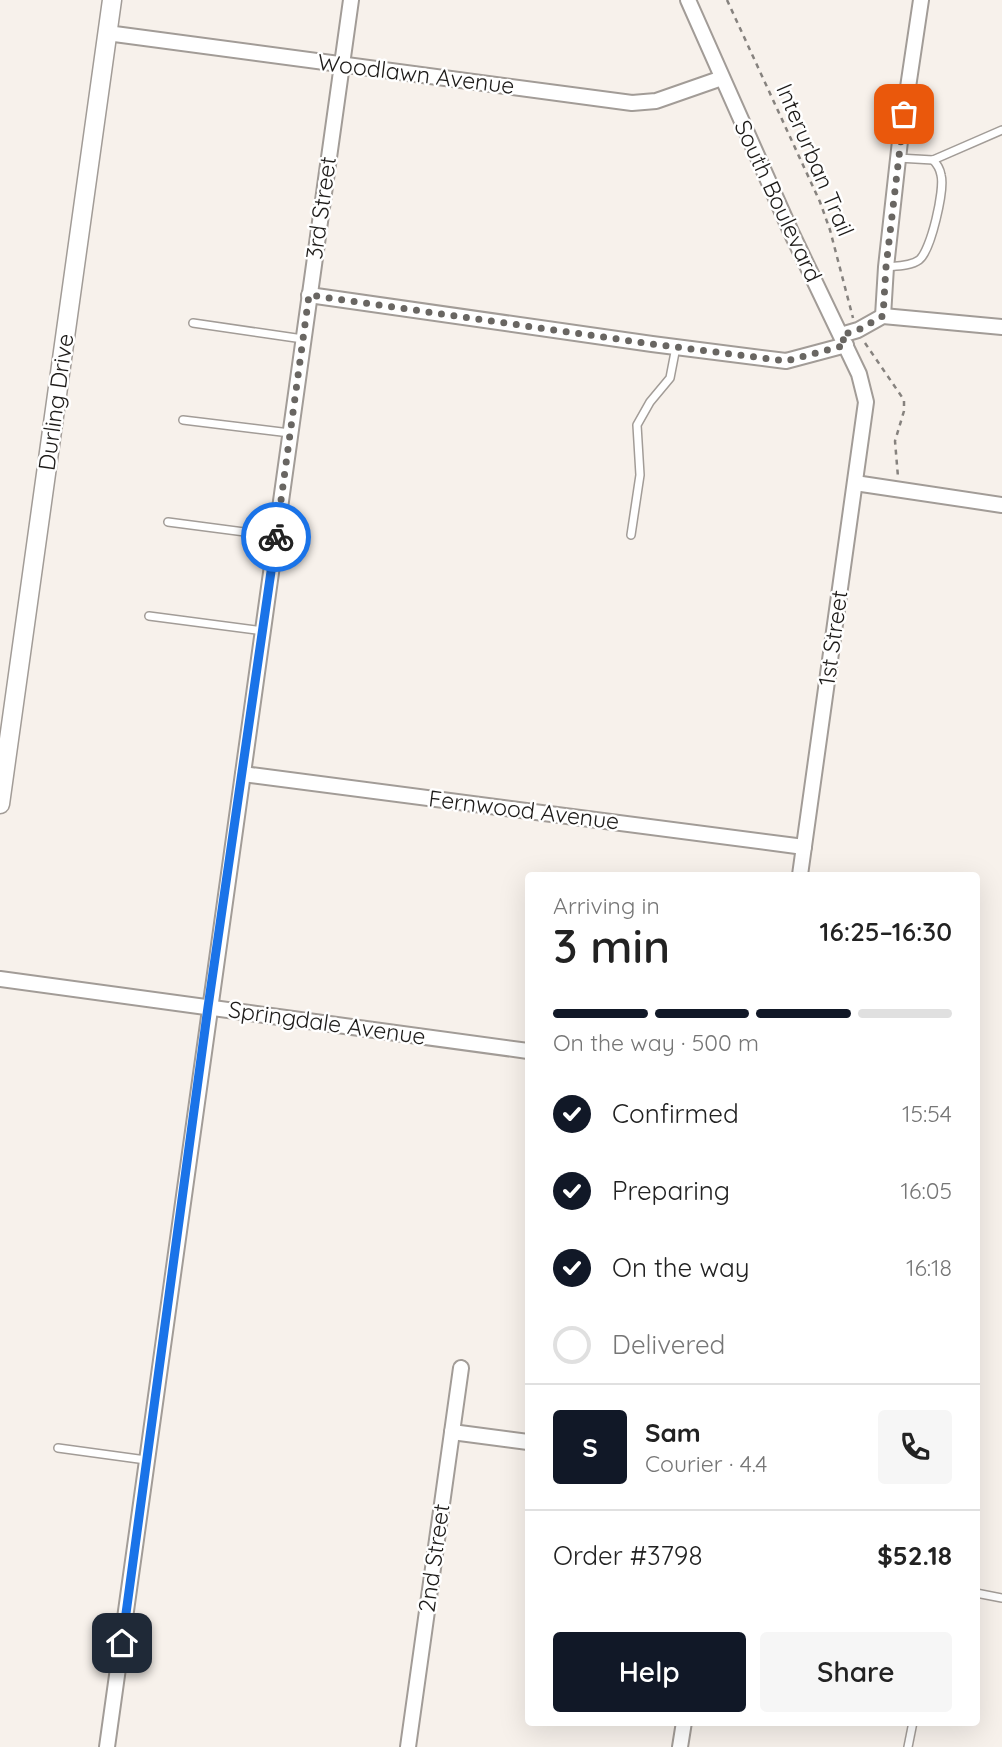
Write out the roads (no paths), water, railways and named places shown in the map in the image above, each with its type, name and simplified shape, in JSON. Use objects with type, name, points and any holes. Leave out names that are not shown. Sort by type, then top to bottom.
[{"type":"street","name":"Durling Drive","points":[[0,804],[112,0]]},
{"type":"street","name":"3rd Street","points":[[107,1747],[208,1007],[351,0]]},
{"type":"street","name":"South Boulevard","points":[[688,0],[791,232],[859,374],[866,402]]},
{"type":"street","points":[[883,316],[898,158],[921,0]]},
{"type":"street","name":"Woodlawn Avenue","points":[[107,33],[632,103],[656,101],[722,78]]},
{"type":"street","points":[[309,295],[676,348],[786,361],[843,340],[883,316],[1002,327]]},
{"type":"street","name":"1st Street","points":[[800,872],[866,402]]},
{"type":"street","points":[[855,483],[1002,505]]},
{"type":"street","name":"Fernwood Avenue","points":[[243,774],[804,846]]},
{"type":"street","name":"Springdale Avenue","points":[[0,979],[525,1051]]},
{"type":"street","name":"2nd Street","points":[[408,1747],[461,1368]]},
{"type":"street","points":[[452,1432],[525,1442]]},
{"type":"street","points":[[680,1747],[683,1726]]},
{"type":"lane","points":[[898,158],[933,160],[1002,130]]},
{"type":"lane","points":[[886,267],[920,260],[926,251],[942,186],[941,175],[933,160]]},
{"type":"lane","points":[[193,323],[303,339]]},
{"type":"lane","points":[[631,535],[640,475],[637,425],[650,402],[670,378],[676,348]]},
{"type":"lane","points":[[183,420],[290,433]]},
{"type":"lane","points":[[168,522],[276,536]]},
{"type":"lane","points":[[149,616],[263,631]]},
{"type":"lane","points":[[58,1448],[146,1460]]},
{"type":"lane","points":[[980,1594],[1002,1598]]},
{"type":"lane","points":[[908,1747],[912,1726]]}]
